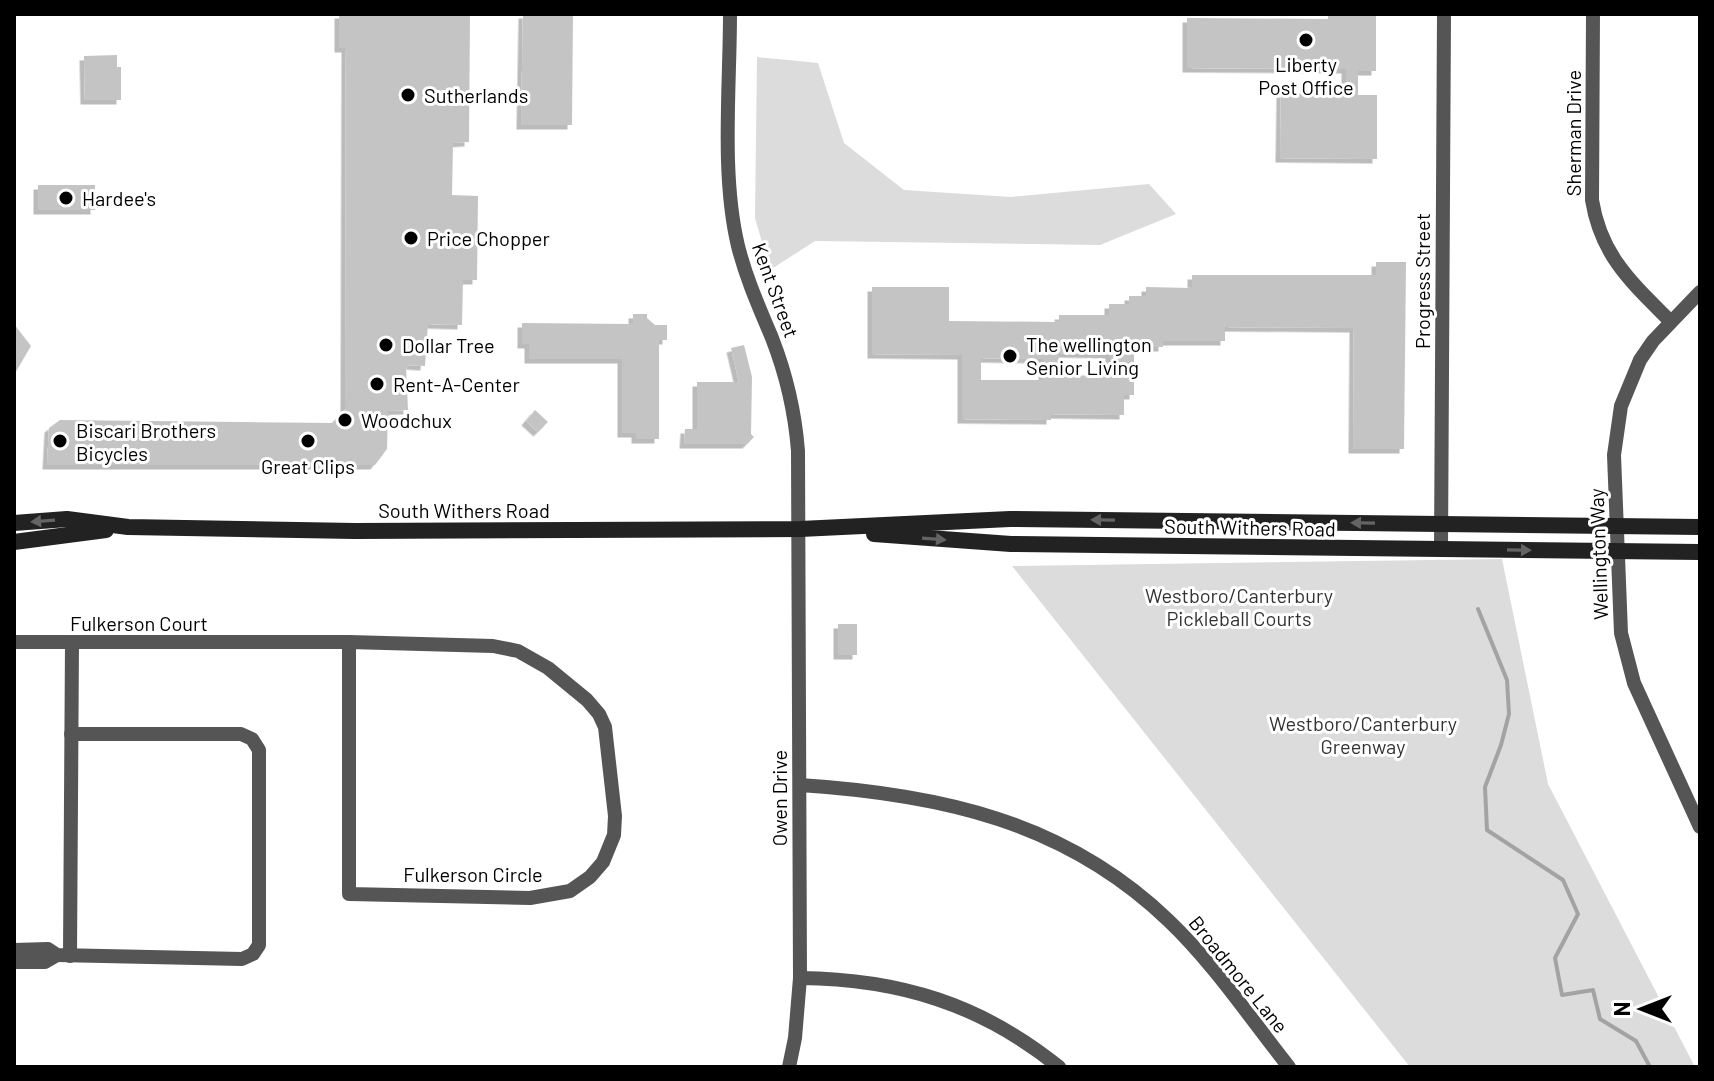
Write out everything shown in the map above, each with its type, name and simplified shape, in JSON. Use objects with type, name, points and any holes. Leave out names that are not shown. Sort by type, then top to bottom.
[{"type":"main road","name":"South Withers Road","points":[[14,523],[67,519],[128,527],[355,531],[800,529],[1010,519],[1700,527]]},
{"type":"main road","name":"South Withers Road","points":[[14,542],[128,527]]},
{"type":"main road","name":"South Withers Road","points":[[800,529],[1011,544],[1700,552]]},
{"type":"street","name":"Kent Street","points":[[730,14],[729,183],[733,222],[749,284],[776,350],[793,412],[798,451],[800,529]]},
{"type":"street","name":"Progress Street","points":[[1441,549],[1444,14]]},
{"type":"street","name":"Sherman Drive","points":[[1593,14],[1592,200],[1595,220],[1610,256],[1625,276],[1670,321]]},
{"type":"street","name":"Wellington Way","points":[[1700,292],[1670,321],[1640,360],[1621,406],[1614,455],[1619,614],[1634,683],[1700,827]]},
{"type":"street","name":"Owen Drive","points":[[789,1067],[800,978],[800,529]]},
{"type":"street","name":"Fulkerson Court","points":[[14,642],[263,643]]},
{"type":"street","name":"Fulkerson Circle","points":[[263,643],[349,642],[493,646],[518,651],[548,668],[599,714],[608,739],[614,835],[607,854],[590,877],[570,891],[530,898],[349,894],[349,642]]},
{"type":"street","points":[[63,956],[72,643]]},
{"type":"street","points":[[14,962],[45,962],[63,956],[242,959],[253,954],[259,945],[259,750],[252,739],[241,734],[71,734]]},
{"type":"street","name":"Broadmore Lane","points":[[800,785],[867,789],[964,807],[1024,827],[1091,860],[1146,900],[1192,944],[1289,1067]]},
{"type":"street","points":[[14,950],[48,949],[63,956]]},
{"type":"street","points":[[800,978],[872,982],[936,998],[1007,1030],[1059,1067]]},
{"type":"green space","points":[[757,57],[818,63],[844,143],[904,190],[1011,197],[1149,184],[1176,214],[1100,245],[815,241],[770,270],[755,218]]},
{"type":"green space","name":"Westboro/Canterbury Greenway","points":[[1502,559],[1548,784],[1695,1067],[1410,1067],[1012,566]]},
{"type":"building","points":[[339,14],[470,14],[469,142],[453,143],[452,195],[478,196],[477,280],[463,280],[462,325],[428,324],[425,366],[406,365],[408,410],[388,411],[387,449],[375,465],[47,465],[49,428],[60,420],[332,423],[345,410],[346,48],[339,48]]},
{"type":"building","points":[[523,14],[573,14],[572,125],[521,125]]},
{"type":"building","points":[[1328,16],[1376,16],[1376,71],[1358,71],[1358,95],[1377,95],[1377,159],[1280,158],[1281,93],[1346,94],[1346,69],[1187,68],[1187,18],[1328,19]]},
{"type":"building","points":[[117,55],[117,67],[121,67],[121,100],[85,100],[84,56]]},
{"type":"building","name":"Hardee's","points":[[38,185],[95,185],[95,210],[38,210]]},
{"type":"building","name":"The wellington Senior Living","points":[[1376,262],[1406,262],[1404,449],[1353,449],[1354,328],[1225,327],[1225,341],[1163,341],[1163,347],[1134,347],[1134,395],[1124,395],[1124,415],[1051,414],[1051,420],[962,419],[962,355],[872,354],[872,287],[949,287],[949,321],[1059,322],[1059,315],[1109,315],[1109,304],[1129,304],[1129,296],[1146,296],[1146,287],[1192,288],[1192,275],[1376,275]],"holes":[[[1059,353],[1110,354],[1110,376],[1058,375]],[[981,358],[1043,359],[1043,380],[981,380]]]},
{"type":"building","points":[[633,314],[647,314],[655,325],[667,325],[667,340],[659,340],[659,439],[636,439],[636,433],[622,433],[622,359],[529,359],[529,344],[522,344],[522,323],[633,324]]},
{"type":"building","points":[[14,324],[31,346],[14,375]]},
{"type":"building","points":[[744,345],[752,377],[751,434],[754,437],[747,444],[684,444],[685,429],[697,429],[697,382],[739,382],[731,348]]},
{"type":"building","points":[[535,410],[548,422],[538,432],[526,421]]},
{"type":"building","points":[[838,624],[857,624],[857,655],[838,655]]},
{"type":"waterway","points":[[1478,609],[1507,680],[1509,714],[1485,787],[1487,830],[1563,880],[1578,914],[1555,958],[1562,995],[1593,990],[1600,1019],[1636,1041],[1650,1067]]},
{"type":"place","name":"Liberty Post Office","points":[[1306,40]]},
{"type":"place","name":"Sutherlands","points":[[408,95]]},
{"type":"place","name":"Hardee's","points":[[66,198]]},
{"type":"place","name":"Price Chopper","points":[[411,238]]},
{"type":"place","name":"Dollar Tree","points":[[386,345]]},
{"type":"place","name":"The wellington Senior Living","points":[[1010,356]]},
{"type":"place","name":"Rent-A-Center","points":[[377,384]]},
{"type":"place","name":"Woodchux","points":[[345,420]]},
{"type":"place","name":"Biscari Brothers Bicycles","points":[[60,441]]},
{"type":"place","name":"Great Clips","points":[[308,441]]},
{"type":"park label","name":"Westboro/Canterbury Pickleball Courts","points":[[1239,606]]}]
